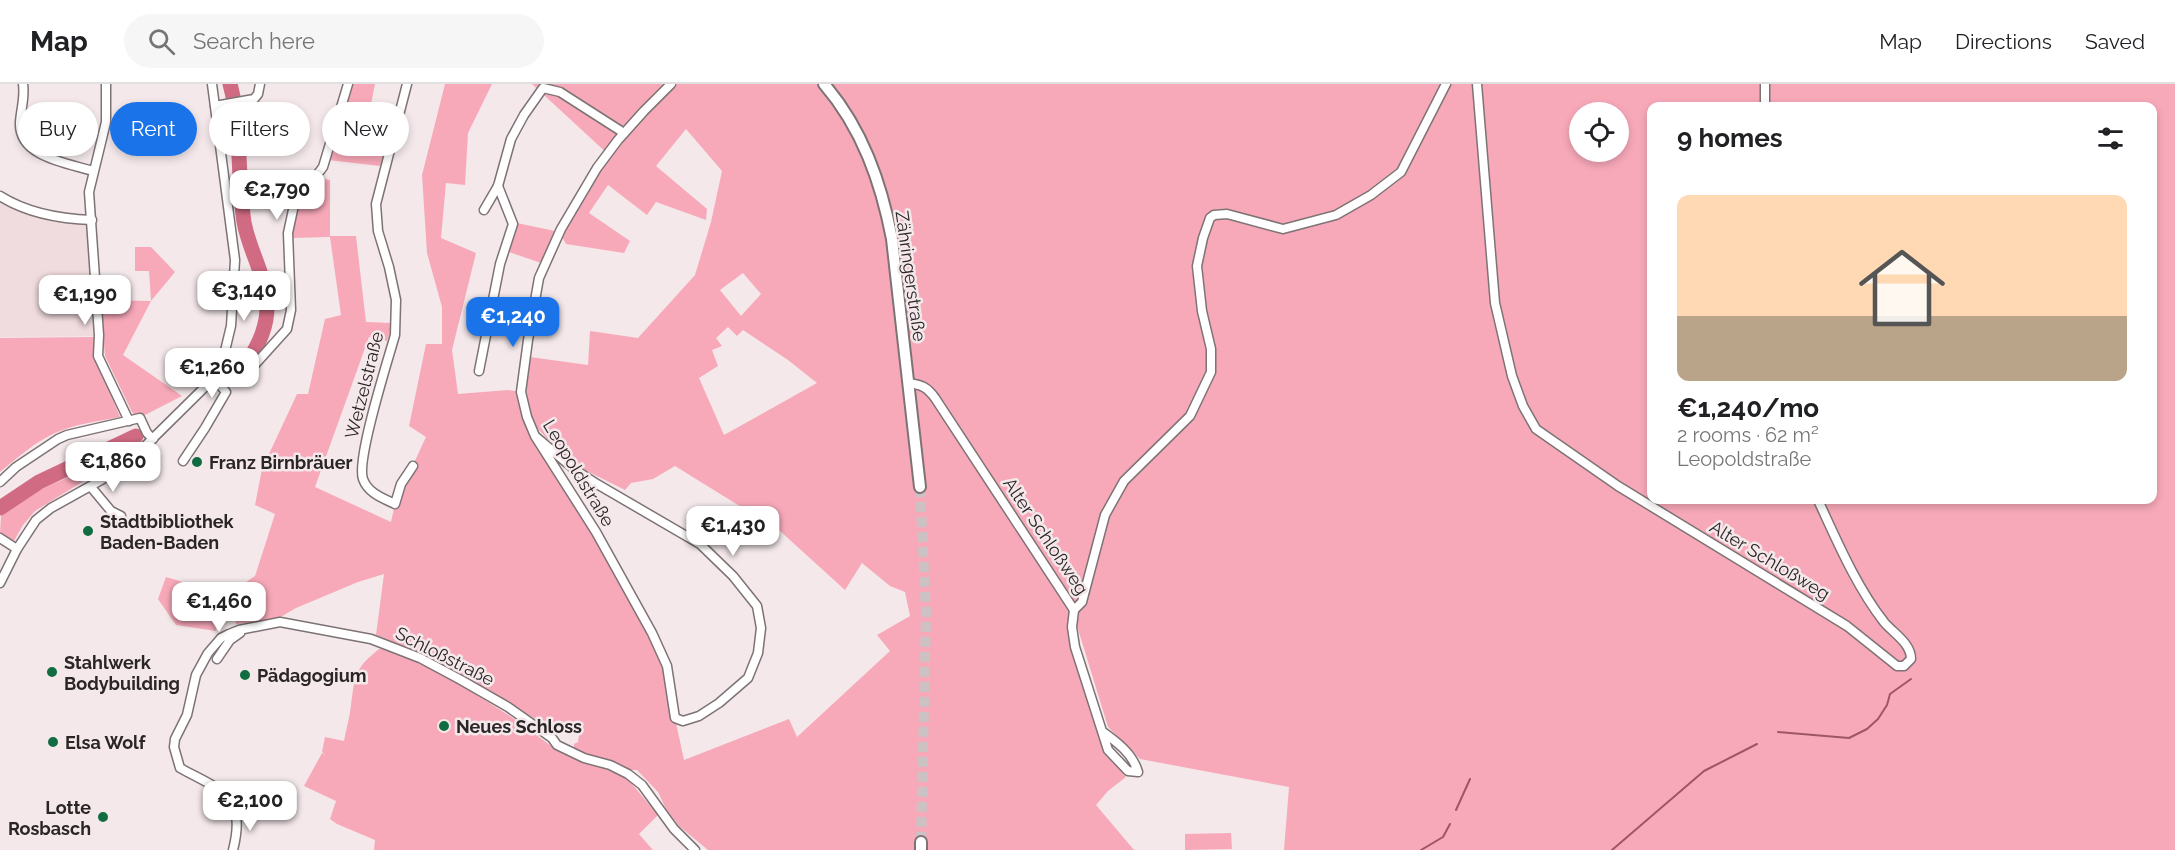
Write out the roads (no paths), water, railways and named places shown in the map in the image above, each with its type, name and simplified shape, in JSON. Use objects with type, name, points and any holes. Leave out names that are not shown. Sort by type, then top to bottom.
[{"type":"main road","name":"Zähringerstraße","points":[[824,84],[858,135],[879,185],[892,239],[920,487]]},
{"type":"street","points":[[22,84],[21,135],[29,147],[48,157],[93,171]]},
{"type":"street","points":[[106,84],[106,122],[89,192],[99,335],[98,356],[129,421]]},
{"type":"street","points":[[212,84],[214,102]]},
{"type":"street","points":[[244,102],[254,99],[258,94],[260,84]]},
{"type":"street","points":[[250,370],[287,329],[291,310],[288,233],[294,205],[323,167],[348,84]]},
{"type":"street","name":"Wetzelstraße","points":[[407,84],[376,204],[378,231],[390,267],[396,300],[396,320],[395,335],[375,404],[362,470],[363,478],[368,488],[377,496],[395,504],[401,484],[413,466]]},
{"type":"street","name":"Leopoldstraße","points":[[535,436],[574,469],[700,544],[733,576],[757,606],[761,628],[758,653],[748,678],[699,716],[683,721],[675,718],[667,666],[652,633],[596,532],[535,436],[527,417],[521,392],[539,278],[561,229],[588,182],[624,133],[671,84]]},
{"type":"street","name":"Alter Schloßweg","points":[[909,383],[929,389],[1074,610],[1082,602],[1105,515],[1124,481],[1190,416],[1211,372],[1211,350],[1202,311],[1197,266],[1210,218],[1214,215],[1227,214],[1283,229],[1336,215],[1371,195],[1401,172],[1446,84]]},
{"type":"street","name":"Alter Schloßweg","points":[[1477,84],[1497,312],[1512,376],[1522,406],[1536,429],[1647,504]]},
{"type":"street","points":[[1765,102],[1766,84]]},
{"type":"street","points":[[484,210],[498,186],[511,139],[543,88],[561,92],[624,133]]},
{"type":"street","points":[[0,584],[17,549],[36,520],[51,508],[118,470],[153,440],[214,378],[229,340],[235,260],[221,156]]},
{"type":"street","points":[[479,371],[500,264],[513,224],[498,186]]},
{"type":"street","points":[[0,196],[14,205],[29,210],[71,220],[92,220]]},
{"type":"street","points":[[183,461],[226,392],[214,378]]},
{"type":"street","points":[[0,482],[16,467],[58,439],[140,418],[153,440]]},
{"type":"street","points":[[91,487],[111,511],[121,516]]},
{"type":"street","name":"Alter Schloßweg","points":[[1647,504],[1847,626],[1897,666],[1904,666],[1911,659],[1909,649],[1871,604],[1820,504]]},
{"type":"street","points":[[0,538],[17,549]]},
{"type":"street","points":[[1074,610],[1072,627],[1075,647],[1108,750],[1128,771],[1138,772],[1136,764],[1129,755],[1103,732]]},
{"type":"street","name":"Schloßstraße","points":[[233,850],[238,826],[237,812],[229,797],[180,768],[174,747],[187,715],[196,675],[208,653],[221,638],[244,629],[280,622],[371,639],[420,658],[508,707],[552,738],[557,745],[584,758],[610,765],[628,774],[642,785],[674,829],[695,850]]},
{"type":"street","points":[[217,659],[230,640],[244,629]]},
{"type":"waterway","points":[[230,84],[238,135],[244,222],[266,292],[267,303],[262,334],[247,363]]},
{"type":"waterway","points":[[0,508],[39,482],[136,436]]},
{"type":"waterway","points":[[1778,732],[1849,738],[1867,729],[1878,719],[1887,705],[1890,694],[1911,679]]},
{"type":"waterway","points":[[1612,850],[1704,771],[1757,744]]},
{"type":"waterway","points":[[1456,810],[1470,779]]},
{"type":"waterway","points":[[1421,850],[1443,837],[1450,824]]},
{"type":"tunnel","points":[[920,487],[926,613],[921,842]]},
{"type":"place","name":"Franz Birnbräuer","points":[[197,462]]},
{"type":"place","name":"Stadtbibliothek Baden-Baden","points":[[88,531]]},
{"type":"place","name":"Stahlwerk Bodybuilding","points":[[52,672]]},
{"type":"place","name":"Pädagogium","points":[[245,675]]},
{"type":"place","name":"Neues Schloss","points":[[444,726]]},
{"type":"place","name":"Elsa Wolf","points":[[53,742]]},
{"type":"place","name":"Lotte Rosbasch","points":[[103,817]]}]
